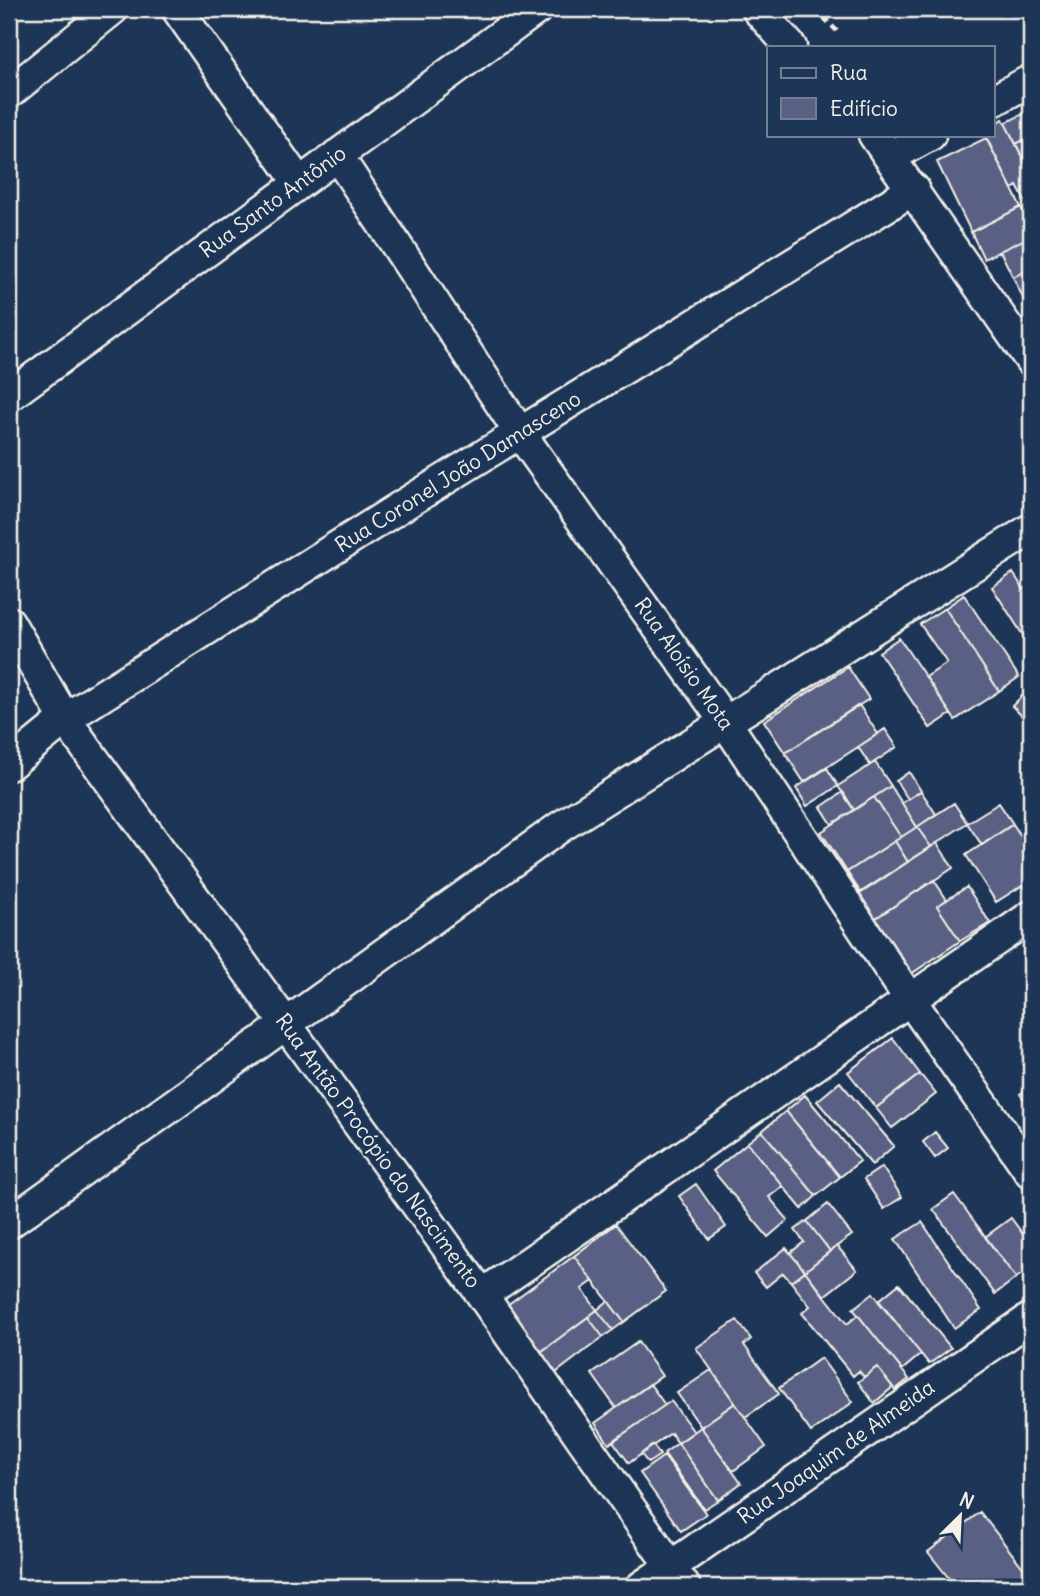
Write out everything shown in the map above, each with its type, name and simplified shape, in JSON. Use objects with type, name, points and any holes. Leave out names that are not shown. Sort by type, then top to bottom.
[{"type":"street","points":[[9,93],[113,9]]},
{"type":"street","points":[[177,9],[299,183]]},
{"type":"street","name":"Rua Santo Antônio","points":[[9,396],[537,9]]},
{"type":"street","points":[[757,9],[790,46]]},
{"type":"street","points":[[995,100],[1031,80]]},
{"type":"street","points":[[926,136],[882,146],[1031,361]]},
{"type":"street","name":"Rua Aloísio Mota","points":[[337,155],[520,433],[726,723],[911,1001],[1031,1172]]},
{"type":"street","name":"Rua Coronel João Damasceno","points":[[9,765],[65,719],[520,433],[915,190]]},
{"type":"street","points":[[9,1223],[560,827],[1031,529]]},
{"type":"street","name":"Rua Antão Procópio do Nascimento","points":[[9,622],[65,719],[482,1295],[678,1577]]},
{"type":"street","points":[[482,1295],[1031,916]]},
{"type":"street","name":"Rua Joaquim de Almeida","points":[[641,1587],[678,1577],[1031,1318]]},
{"type":"path","points":[[815,9],[840,34]]},
{"type":"building","points":[[818,9],[839,9],[828,19]]},
{"type":"building","points":[[1029,111],[1031,136],[1016,144],[1005,123]]},
{"type":"building","points":[[1003,119],[1031,174],[1031,212],[1017,186],[1012,189],[986,136],[995,136],[995,123]]},
{"type":"building","points":[[1031,136],[1031,174],[1016,144]]},
{"type":"building","points":[[986,138],[1021,207],[971,232],[937,162]]},
{"type":"building","points":[[1021,207],[1031,228],[1031,236],[984,259],[971,232]]},
{"type":"building","points":[[1031,236],[1031,268],[1013,277],[1000,251]]},
{"type":"building","points":[[1031,268],[1031,301],[1026,304],[1013,277]]},
{"type":"building","points":[[1013,573],[1031,600],[1030,646],[992,587]]},
{"type":"building","points":[[1031,584],[1031,600],[1024,589]]},
{"type":"building","points":[[964,595],[1019,677],[999,691],[945,608]]},
{"type":"building","points":[[945,608],[999,691],[955,720],[926,677],[947,663],[920,624]]},
{"type":"building","points":[[899,638],[951,714],[930,728],[879,652]]},
{"type":"building","points":[[848,667],[869,699],[785,753],[764,721]]},
{"type":"building","points":[[1030,688],[1031,721],[1029,723],[1012,706]]},
{"type":"building","points":[[859,705],[878,734],[804,782],[785,753]]},
{"type":"building","points":[[885,729],[897,747],[870,765],[858,747]]},
{"type":"building","points":[[875,762],[891,786],[854,810],[838,786]]},
{"type":"building","points":[[827,768],[838,786],[807,806],[796,788]]},
{"type":"building","points":[[909,772],[921,791],[908,799],[896,781]]},
{"type":"building","points":[[891,786],[917,827],[901,837],[874,797]]},
{"type":"building","points":[[921,791],[936,814],[917,827],[902,803]]},
{"type":"building","points":[[843,792],[854,810],[832,824],[821,807]]},
{"type":"building","points":[[874,797],[901,837],[847,872],[821,832]]},
{"type":"building","points":[[954,803],[967,823],[931,847],[917,827]]},
{"type":"building","points":[[999,803],[1013,824],[982,845],[967,823]]},
{"type":"building","points":[[1013,824],[1031,852],[1031,892],[1023,885],[996,902],[966,855]]},
{"type":"building","points":[[917,827],[931,847],[908,862],[895,841]]},
{"type":"building","points":[[895,841],[908,862],[861,893],[847,872]]},
{"type":"building","points":[[937,843],[953,868],[871,921],[855,896]]},
{"type":"building","points":[[934,880],[947,900],[937,906],[960,941],[908,976],[871,921]]},
{"type":"building","points":[[967,887],[990,923],[960,941],[937,906]]},
{"type":"building","points":[[893,1038],[920,1074],[876,1108],[848,1072]]},
{"type":"building","points":[[920,1074],[936,1094],[892,1128],[876,1108]]},
{"type":"building","points":[[840,1082],[894,1146],[872,1165],[817,1101]]},
{"type":"building","points":[[1031,1086],[1031,1110],[1020,1094]]},
{"type":"building","points":[[805,1095],[860,1161],[840,1177],[786,1111]]},
{"type":"building","points":[[786,1111],[840,1177],[816,1196],[762,1131]]},
{"type":"building","points":[[762,1131],[816,1196],[802,1209],[747,1143]]},
{"type":"building","points":[[935,1132],[948,1148],[935,1158],[923,1142]]},
{"type":"building","points":[[747,1143],[783,1186],[769,1197],[788,1220],[768,1237],[713,1171]]},
{"type":"building","points":[[882,1167],[902,1197],[884,1209],[864,1179]]},
{"type":"building","points":[[696,1184],[726,1227],[709,1239],[679,1196]]},
{"type":"building","points":[[954,1194],[1016,1278],[995,1294],[933,1209]]},
{"type":"building","points":[[828,1204],[852,1235],[830,1251],[807,1221]]},
{"type":"building","points":[[1011,1218],[1031,1245],[1031,1268],[1016,1278],[985,1237]]},
{"type":"building","points":[[807,1221],[830,1251],[805,1271],[790,1253],[804,1242],[795,1230]]},
{"type":"building","points":[[922,1222],[981,1310],[954,1328],[895,1239]]},
{"type":"building","points":[[616,1224],[666,1291],[624,1322],[574,1256]]},
{"type":"building","points":[[837,1246],[857,1270],[824,1296],[805,1271]]},
{"type":"building","points":[[786,1248],[805,1271],[791,1282],[783,1273],[766,1287],[754,1273]]},
{"type":"building","points":[[574,1256],[593,1281],[582,1289],[597,1310],[538,1354],[503,1308]]},
{"type":"building","points":[[805,1271],[847,1324],[858,1315],[909,1379],[895,1390],[877,1367],[864,1377],[859,1371],[853,1376],[802,1313],[810,1306],[791,1282]]},
{"type":"building","points":[[899,1284],[951,1348],[929,1364],[878,1301]]},
{"type":"building","points":[[873,1293],[921,1354],[902,1370],[853,1309]]},
{"type":"building","points":[[608,1301],[624,1322],[613,1330],[597,1310]]},
{"type":"building","points":[[597,1310],[613,1330],[603,1337],[588,1317]]},
{"type":"building","points":[[588,1317],[603,1337],[553,1375],[538,1354]]},
{"type":"building","points":[[737,1320],[751,1339],[744,1345],[779,1394],[745,1417],[696,1348]]},
{"type":"building","points":[[638,1342],[662,1376],[616,1408],[592,1374]]},
{"type":"building","points":[[821,1358],[853,1402],[811,1432],[779,1388]]},
{"type":"building","points":[[877,1367],[893,1387],[874,1403],[858,1382]]},
{"type":"building","points":[[711,1370],[735,1403],[701,1427],[677,1393]]},
{"type":"building","points":[[650,1384],[665,1405],[609,1444],[595,1423]]},
{"type":"building","points":[[671,1401],[694,1432],[678,1443],[671,1433],[629,1463],[613,1441]]},
{"type":"building","points":[[735,1403],[766,1447],[733,1471],[701,1427]]},
{"type":"building","points":[[701,1427],[741,1483],[718,1500],[678,1443]]},
{"type":"building","points":[[678,1443],[718,1500],[704,1509],[664,1453]]},
{"type":"building","points":[[653,1445],[660,1455],[648,1463],[641,1454]]},
{"type":"building","points":[[664,1456],[706,1514],[681,1531],[640,1473]]},
{"type":"building","points":[[980,1512],[1031,1578],[1031,1587],[956,1587],[928,1552]]}]
